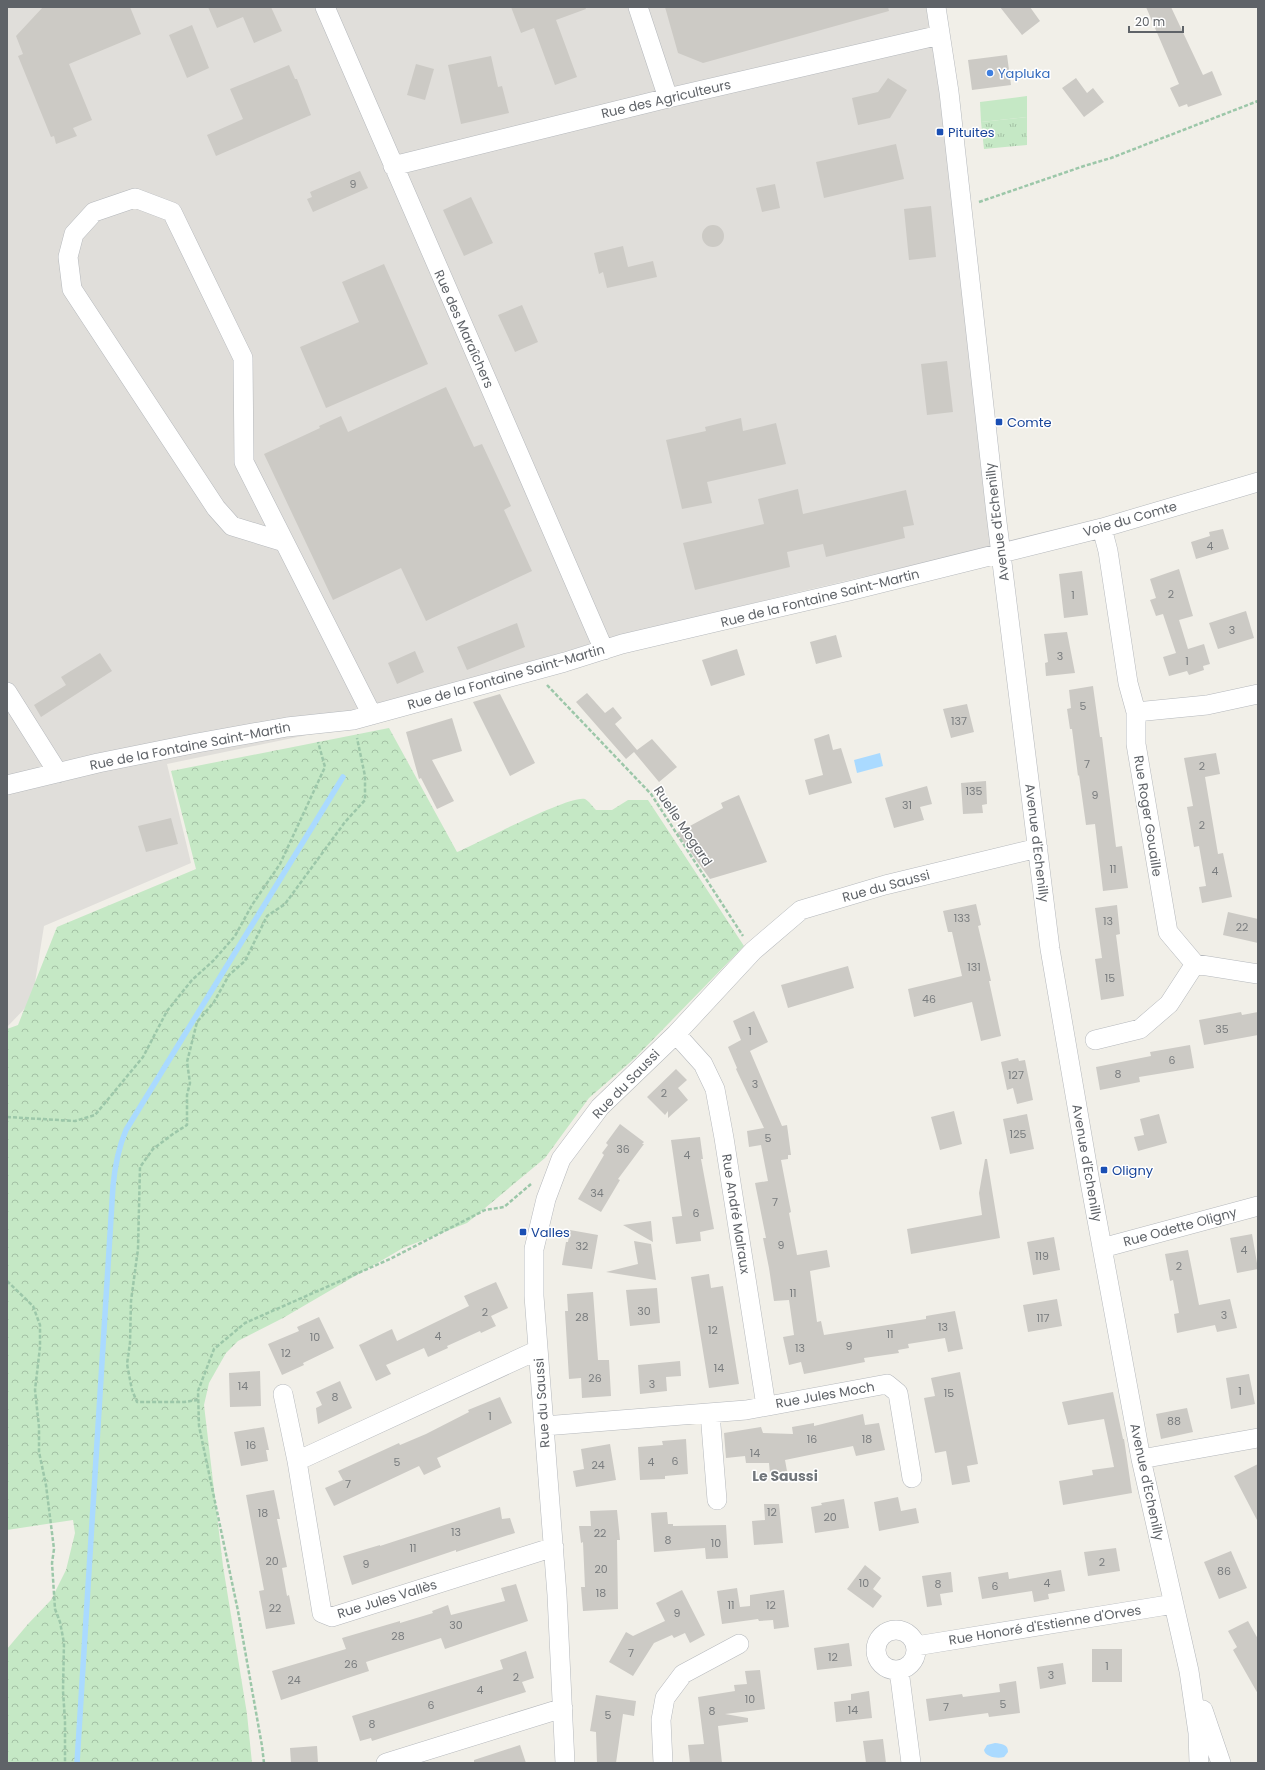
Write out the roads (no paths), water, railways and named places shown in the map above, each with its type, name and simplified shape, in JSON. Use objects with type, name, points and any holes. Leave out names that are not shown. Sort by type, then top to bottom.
[{"type":"street","name":"Rue des Maraîchers","points":[[325,7],[604,650]]},
{"type":"street","points":[[638,7],[668,98]]},
{"type":"street","name":"Avenue d'Echenilly","points":[[936,7],[962,208],[1001,553],[1050,949],[1102,1248],[1141,1459],[1189,1671],[1198,1733],[1199,1763]]},
{"type":"street","name":"Rue des Agriculteurs","points":[[393,166],[668,98],[940,35]]},
{"type":"street","points":[[284,542],[232,526],[216,508],[72,289],[68,257],[74,234],[94,212],[135,198],[172,212],[243,358],[244,462],[372,714]]},
{"type":"street","name":"Voie du Comte","points":[[1001,553],[1102,528],[1258,482]]},
{"type":"street","name":"Rue Roger Gouaille","points":[[1102,528],[1108,551],[1128,683],[1136,712],[1136,744],[1168,932],[1195,964]]},
{"type":"street","name":"Rue de la Fontaine Saint-Martin","points":[[7,785],[98,763],[197,743],[313,724],[353,720],[604,650],[849,592],[1001,553]]},
{"type":"street","points":[[7,692],[58,773]]},
{"type":"street","points":[[1136,712],[1207,705],[1258,694]]},
{"type":"street","name":"Rue du Saussi","points":[[565,1763],[554,1547],[534,1296],[534,1249],[546,1199],[561,1159],[600,1107],[676,1034],[753,951],[801,910],[885,885],[1038,848]]},
{"type":"street","points":[[1095,1040],[1140,1028],[1169,1004],[1195,964],[1258,974]]},
{"type":"street","name":"Rue André Malraux","points":[[676,1034],[703,1064],[715,1089],[766,1406]]},
{"type":"street","name":"Rue Odette Oligny","points":[[1102,1248],[1258,1206]]},
{"type":"street","points":[[297,1461],[538,1350]]},
{"type":"street","name":"Rue Jules Moch","points":[[544,1426],[746,1410],[887,1384],[898,1392],[912,1478]]},
{"type":"street","name":"Rue Jules Vallès","points":[[283,1394],[297,1461],[322,1613],[332,1617],[554,1547]]},
{"type":"street","points":[[710,1413],[717,1500]]},
{"type":"street","points":[[1141,1459],[1258,1438]]},
{"type":"street","name":"Rue Honoré d'Estienne d'Orves","points":[[916,1646],[1174,1604]]},
{"type":"street","points":[[898,1630],[910,1635],[916,1646],[916,1653],[910,1664],[899,1670],[886,1667],[878,1657],[877,1644],[880,1638],[891,1631],[898,1630]]},
{"type":"street","points":[[662,1763],[661,1720],[665,1698],[683,1674],[739,1644]]},
{"type":"street","points":[[899,1670],[911,1763]]},
{"type":"street","name":"Avenue d'Echenilly","points":[[1189,1671],[1221,1763]]},
{"type":"street","points":[[386,1763],[563,1708]]},
{"type":"water","points":[[880,753],[883,766],[857,773],[854,760]]},
{"type":"water","points":[[995,1743],[1007,1747],[1008,1752],[1004,1757],[992,1757],[985,1752],[984,1750],[987,1745]]},
{"type":"waterway","points":[[77,1763],[113,1186],[119,1151],[126,1130],[343,777]]},
{"type":"place","name":"Yapluka","points":[[990,73]]},
{"type":"place","name":"Pituites","points":[[940,132]]},
{"type":"place","name":"Comte","points":[[999,422]]},
{"type":"place","name":"Oligny","points":[[1104,1170]]},
{"type":"place","name":"Valles","points":[[523,1232]]},
{"type":"district","name":"Le Saussi","points":[[785,1476]]}]
